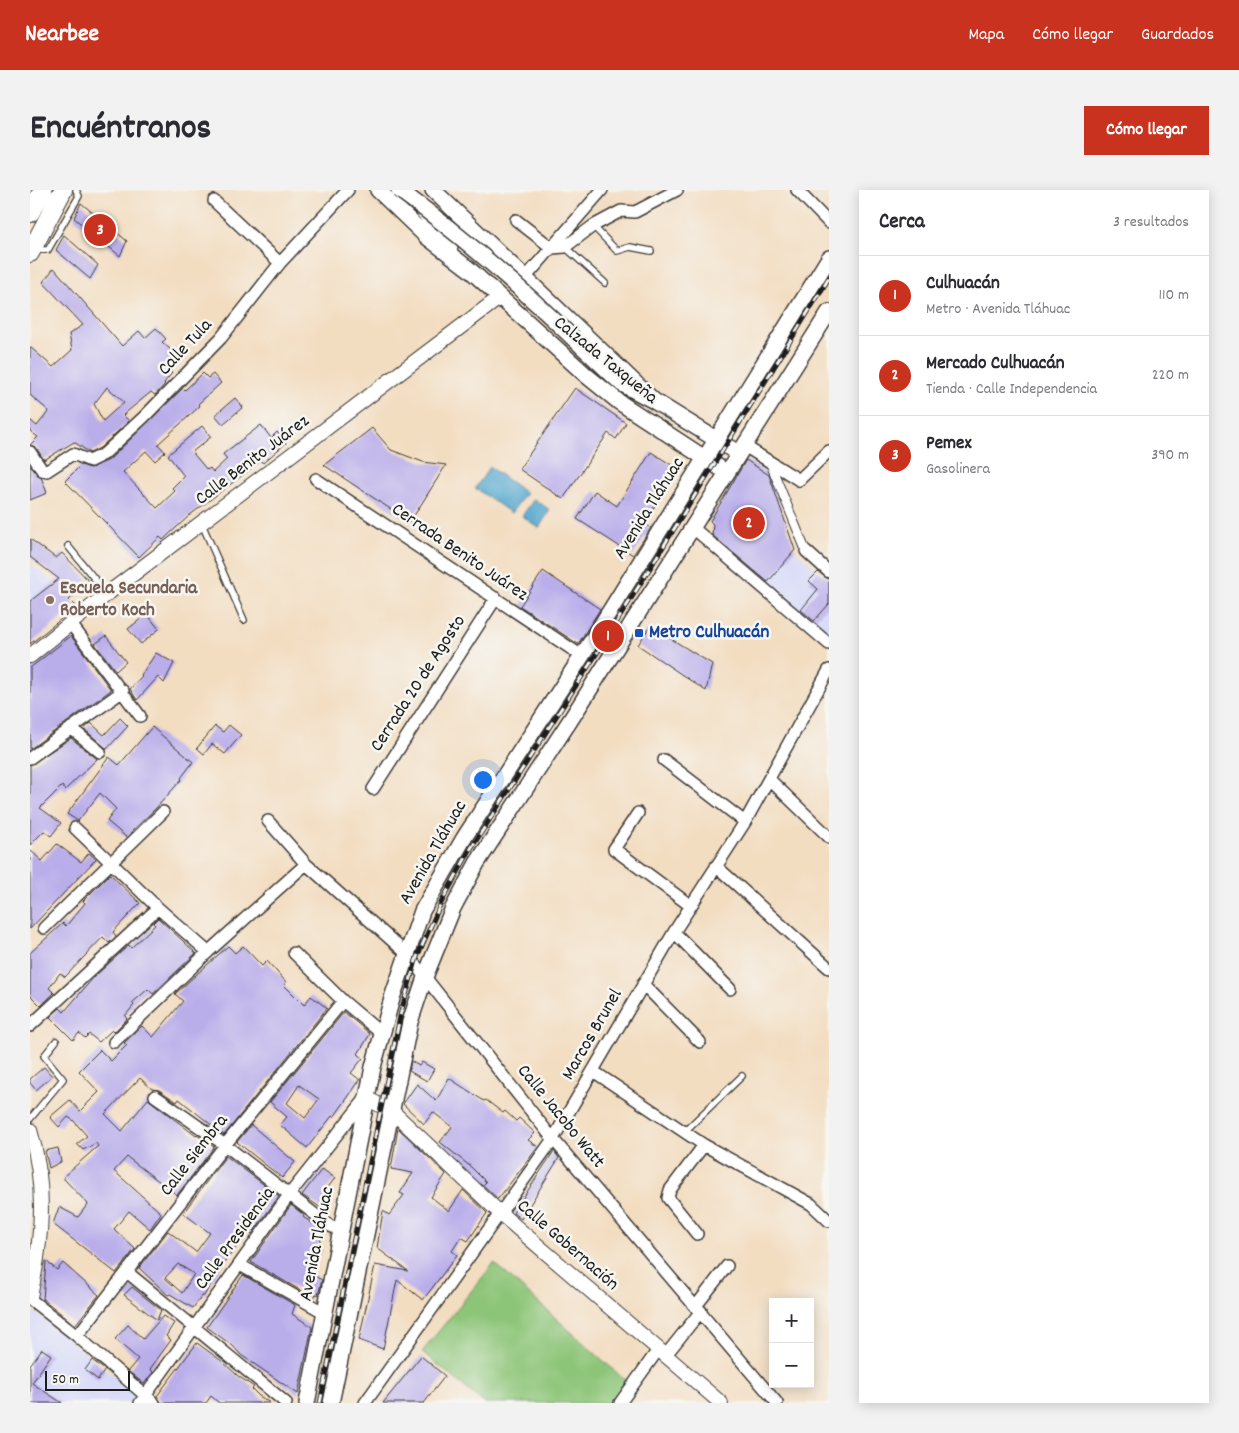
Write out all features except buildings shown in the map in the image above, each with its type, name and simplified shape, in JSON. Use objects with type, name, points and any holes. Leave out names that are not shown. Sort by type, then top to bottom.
[{"type":"main road","points":[[30,213],[43,190]]},
{"type":"main road","points":[[31,252],[63,190]]},
{"type":"main road","name":"Calzada Taxqueña","points":[[378,190],[428,237],[469,269],[499,298],[613,397],[726,472]]},
{"type":"main road","name":"Calzada Taxqueña","points":[[399,190],[445,224],[514,282],[622,384],[717,439],[740,449]]},
{"type":"main road","name":"Calzada Taxqueña","points":[[408,190],[469,269]]},
{"type":"main road","name":"Calzada Taxqueña","points":[[433,190],[654,401]]},
{"type":"main road","name":"Avenida Tláhuac","points":[[306,1403],[342,1231],[366,1098],[382,1034],[406,953],[422,911],[502,777],[582,656],[829,258]]},
{"type":"main road","points":[[331,1403],[393,1112],[410,1022],[425,977],[453,908],[477,863],[829,312]]},
{"type":"main road","points":[[502,777],[523,792]]},
{"type":"street","name":"Calle Tula","points":[[30,452],[42,470],[47,471],[73,454],[90,461],[104,454],[144,417],[220,338],[280,264],[348,190]]},
{"type":"street","points":[[526,277],[602,190]]},
{"type":"street","points":[[516,220],[552,248],[565,246],[593,226],[621,211],[635,212],[677,190]]},
{"type":"street","points":[[797,190],[829,223]]},
{"type":"street","points":[[214,202],[280,264]]},
{"type":"street","name":"Calle Benito Juárez","points":[[30,656],[107,594],[499,298]]},
{"type":"street","points":[[740,449],[770,461],[799,480],[829,451]]},
{"type":"street","points":[[770,461],[806,551],[829,572]]},
{"type":"street","name":"Cerrada Benito Juárez","points":[[316,479],[582,656]]},
{"type":"street","points":[[692,527],[829,644]]},
{"type":"street","name":"Cerrada 20 de Agosto","points":[[373,789],[496,598]]},
{"type":"street","points":[[71,624],[140,716]]},
{"type":"street","name":"Marcos Brunel","points":[[364,1403],[501,1214],[553,1138],[674,932],[770,780],[829,670]]},
{"type":"street","points":[[30,758],[123,692]]},
{"type":"street","points":[[71,728],[100,752]]},
{"type":"street","points":[[664,760],[745,822]]},
{"type":"street","points":[[770,780],[829,837]]},
{"type":"street","points":[[44,928],[163,812]]},
{"type":"street","points":[[638,812],[614,849],[691,906]]},
{"type":"street","name":"Calle Jacobo Watt","points":[[268,821],[306,864],[406,953],[553,1138],[777,1403]]},
{"type":"street","points":[[75,828],[158,908],[208,952]]},
{"type":"street","points":[[114,1042],[208,952],[306,864]]},
{"type":"street","points":[[716,866],[829,968]]},
{"type":"street","points":[[30,1026],[158,908]]},
{"type":"street","points":[[674,932],[730,989]]},
{"type":"street","points":[[294,953],[343,1001],[382,1034]]},
{"type":"street","points":[[643,984],[700,1042]]},
{"type":"street","name":"Calle Siembra","points":[[77,1336],[226,1145],[343,1001]]},
{"type":"street","points":[[592,1071],[704,1145],[811,1204],[829,1221]]},
{"type":"street","points":[[155,1096],[226,1145],[330,1226],[342,1231]]},
{"type":"street","name":"Calle Gobernación","points":[[366,1098],[393,1112],[501,1214],[721,1403]]},
{"type":"street","name":"Calle Presidencia","points":[[146,1401],[194,1326],[240,1265],[288,1195],[366,1098]]},
{"type":"street","points":[[30,1130],[35,1148],[42,1204],[37,1264],[30,1298],[77,1336],[146,1401]]},
{"type":"street","points":[[697,1234],[668,1198],[670,1190],[704,1145]]},
{"type":"street","points":[[240,1265],[325,1313]]},
{"type":"street","points":[[620,1403],[698,1309],[727,1266]]},
{"type":"street","points":[[127,1272],[286,1403]]},
{"type":"lane","points":[[31,252],[48,250],[79,196],[76,190]]},
{"type":"lane","points":[[593,226],[617,251],[630,247],[651,251]]},
{"type":"lane","points":[[565,246],[605,283]]},
{"type":"lane","points":[[202,524],[244,620]]},
{"type":"lane","points":[[68,546],[107,594]]},
{"type":"lane","points":[[30,1119],[63,1079],[44,1056],[56,1041]]},
{"type":"lane","points":[[684,1132],[742,1076]]},
{"type":"shaded area","points":[[795,550],[829,579],[829,635],[766,584]]},
{"type":"shaded area","name":"Escuela Secundaria Roberto Koch","points":[[30,563],[54,582],[76,607],[30,644]]},
{"type":"shaded area","points":[[34,1311],[137,1395],[131,1403],[30,1403],[30,1323]]},
{"type":"green space","points":[[494,1263],[626,1381],[611,1403],[484,1403],[422,1352]]},
{"type":"water","points":[[490,467],[526,493],[511,513],[475,488]]},
{"type":"water","points":[[534,499],[550,510],[539,528],[522,516]]},
{"type":"railway","points":[[320,1403],[401,1012],[417,957],[441,903],[470,850],[608,636],[829,278]]},
{"type":"place","name":"Pemex","points":[[100,230]]},
{"type":"place","name":"Mercado Culhuacán","points":[[749,523]]},
{"type":"place","name":"Escuela Secundaria Roberto Koch","points":[[50,600]]},
{"type":"place","name":"Metro Culhuacán","points":[[639,633]]},
{"type":"place","name":"Culhuacán","points":[[608,636]]}]
